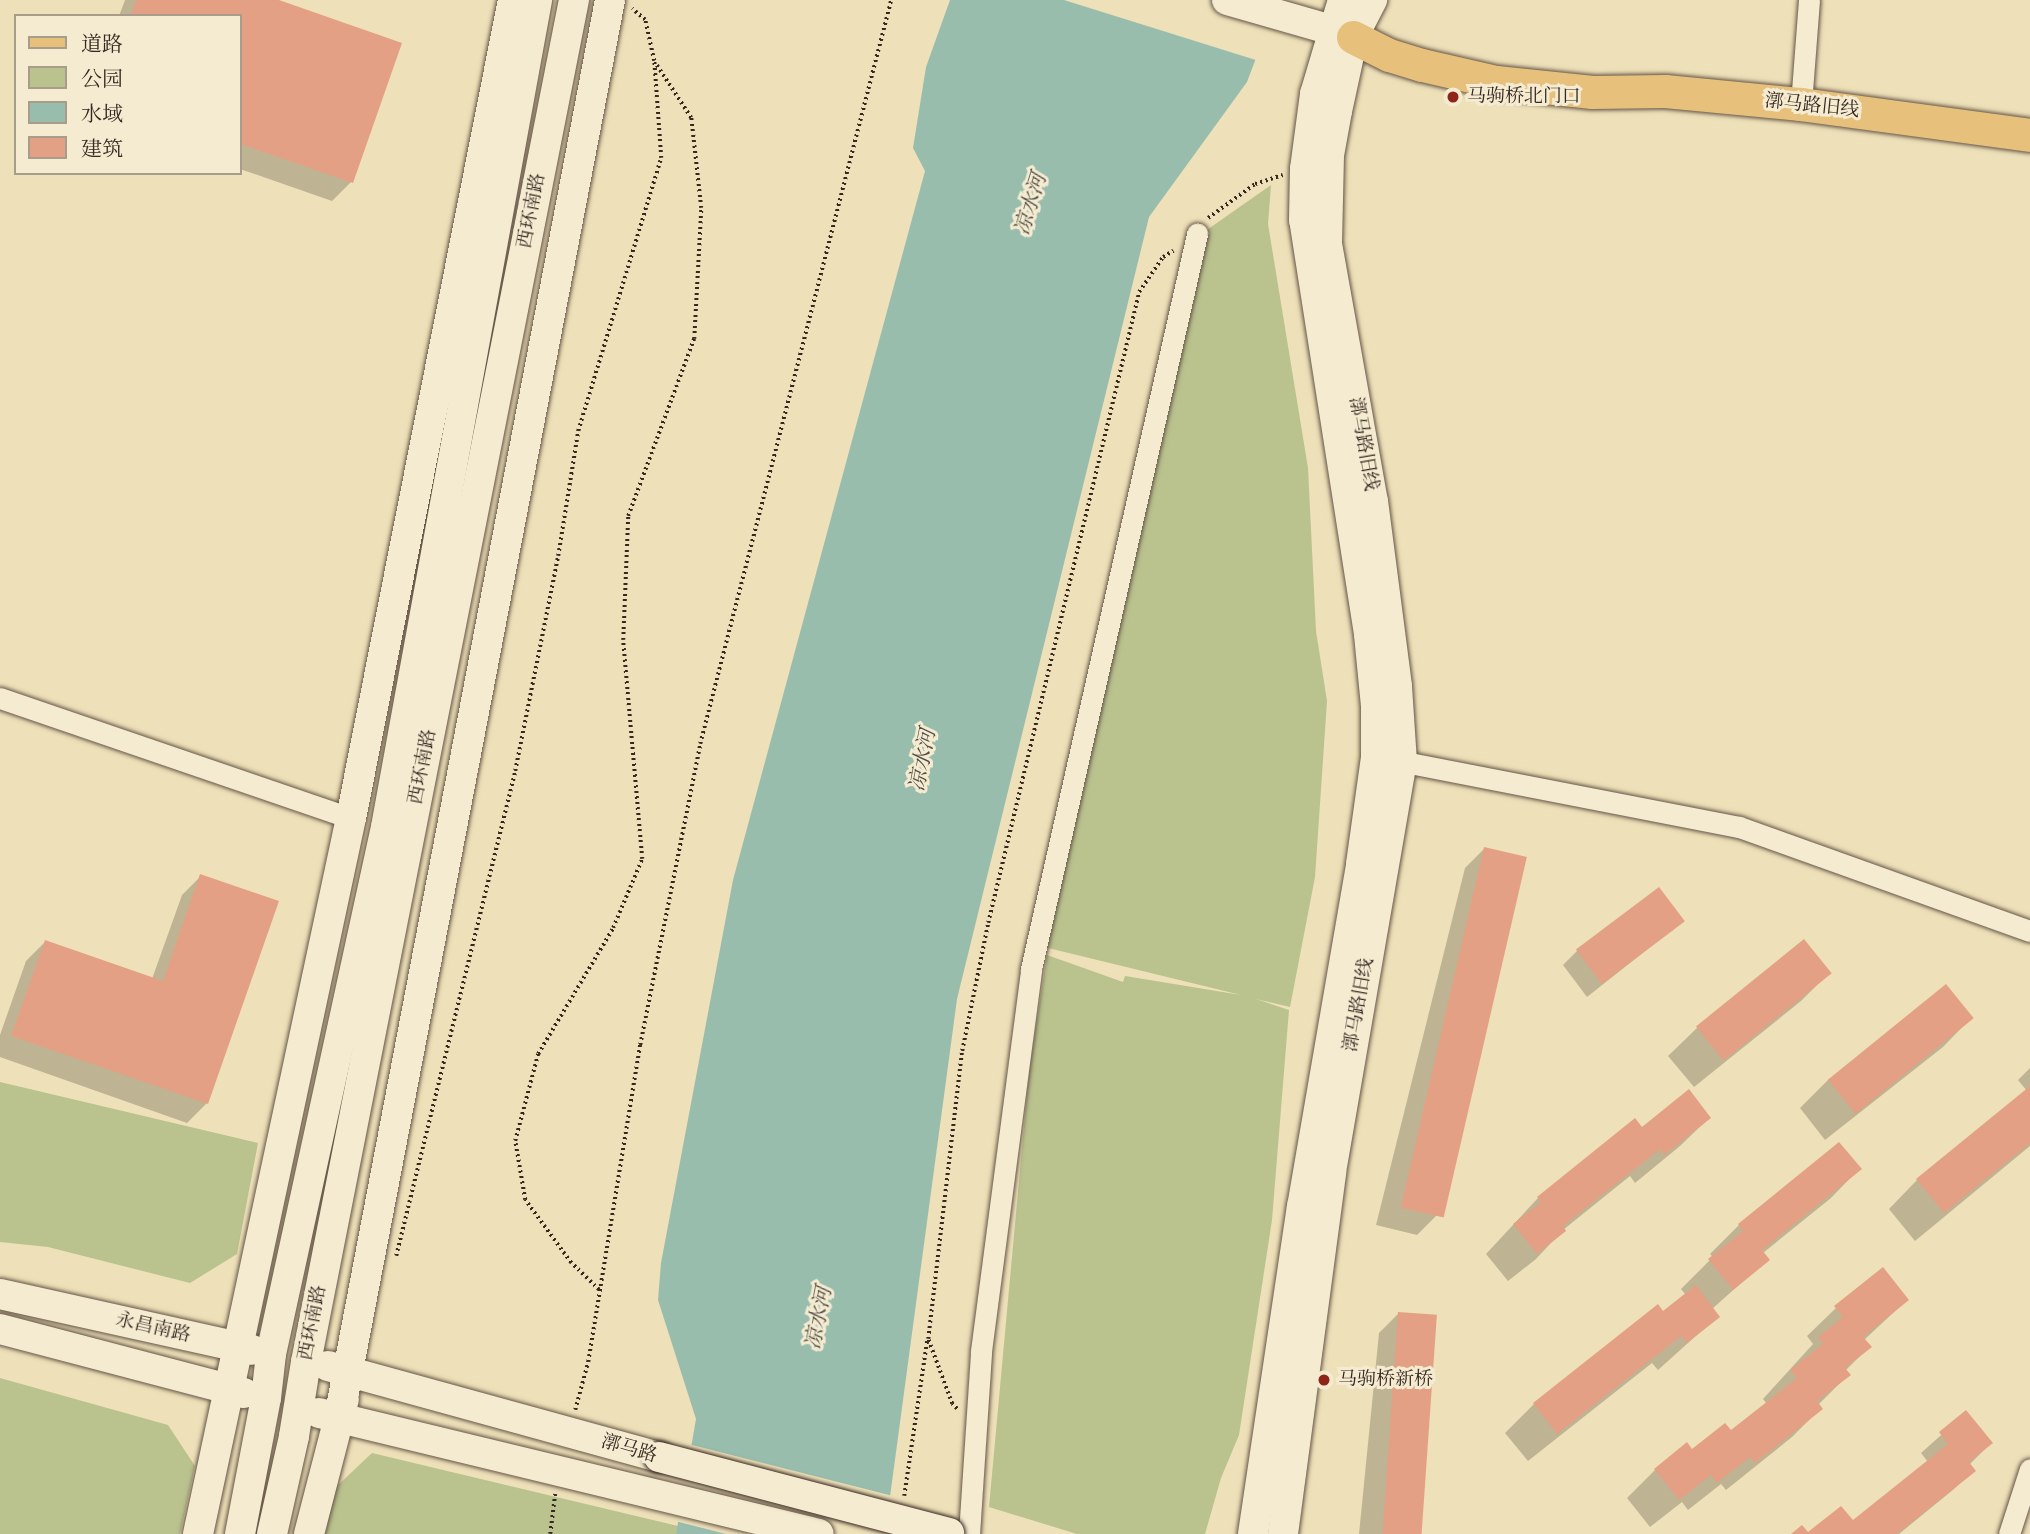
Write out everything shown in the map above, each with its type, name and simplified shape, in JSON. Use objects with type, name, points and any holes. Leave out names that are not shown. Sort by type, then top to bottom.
[{"type":"main road","points":[[198,1534],[235,1347],[351,818],[513,0]]},
{"type":"main road","name":"西环南路","points":[[240,1534],[266,1398],[271,1354],[386,827],[537,0]]},
{"type":"main road","name":"西环南路","points":[[272,1534],[574,0]]},
{"type":"main road","points":[[1227,0],[1343,33]]},
{"type":"main road","points":[[1343,0],[1343,33]]},
{"type":"main road","points":[[1343,33],[1372,0]]},
{"type":"main road","points":[[309,1534],[349,1371],[620,3]]},
{"type":"main road","name":"漷马路旧线","points":[[1283,1534],[1397,686],[1373,502],[1327,243],[1329,155],[1343,33],[1390,55],[1496,82],[1592,92],[1665,91],[1801,104],[2030,135]]},
{"type":"main road","points":[[405,546],[452,465]]},
{"type":"main road","name":"漷马路旧线","points":[[1253,1534],[1301,1207],[1361,864],[1389,759]]},
{"type":"main road","points":[[297,1066],[352,984]]},
{"type":"main road","name":"永昌南路","points":[[0,1294],[306,1362]]},
{"type":"main road","name":"永昌南路","points":[[0,1329],[299,1407]]},
{"type":"main road","name":"漷马路","points":[[306,1362],[349,1371],[659,1457],[957,1534]]},
{"type":"main road","name":"漷马路","points":[[299,1407],[819,1534]]},
{"type":"street","points":[[1801,104],[1809,0]]},
{"type":"street","points":[[957,1534],[977,1424],[981,1351],[1031,969],[1197,234]]},
{"type":"street","points":[[0,698],[351,818]]},
{"type":"street","points":[[1389,759],[1739,827],[2030,931]]},
{"type":"street","points":[[2009,1534],[2028,1474]]},
{"type":"path","points":[[569,1432],[588,1362],[640,1045],[700,744],[891,0]]},
{"type":"path","points":[[393,1264],[515,771],[558,556],[578,431],[661,158],[654,61],[645,20],[620,3]]},
{"type":"path","points":[[600,1290],[572,1263],[525,1200],[515,1142],[538,1054],[613,928],[642,859],[623,640],[628,516],[694,339],[701,208],[691,118],[654,61]]},
{"type":"path","points":[[902,1509],[928,1332],[961,1051],[988,923],[1139,292],[1163,257],[1197,234],[1202,222],[1255,184],[1285,174]]},
{"type":"path","points":[[928,1332],[928,1339],[952,1405],[977,1424]]},
{"type":"path","points":[[550,1534],[558,1470]]},
{"type":"green space","points":[[1271,185],[1268,224],[1308,468],[1316,631],[1327,701],[1315,877],[1290,1007],[1256,999],[1289,1010],[1272,1220],[1239,1435],[1221,1478],[1205,1534],[1077,1534],[989,1507],[1029,1072],[1047,955],[1123,982],[1125,976],[1241,995],[1044,947],[1204,232]]},
{"type":"green space","points":[[0,1082],[258,1143],[237,1254],[190,1283],[48,1247],[0,1242]]},
{"type":"green space","points":[[0,1378],[168,1425],[195,1466],[180,1534],[0,1534]]},
{"type":"green space","points":[[372,1453],[678,1526],[676,1534],[325,1534],[336,1487]]},
{"type":"water","name":"凉水河","points":[[950,0],[1278,0],[1247,82],[1149,217],[957,999],[885,1534],[676,1534],[696,1419],[658,1300],[661,1263],[733,880],[925,171],[913,148],[926,67]]},
{"type":"pier","points":[[1064,0],[1282,0],[1259,61]]},
{"type":"pier","points":[[688,1444],[893,1496],[888,1534],[726,1534],[675,1521]]},
{"type":"building","points":[[136,0],[279,0],[402,43],[353,183],[242,145],[242,14],[132,14]]},
{"type":"building","points":[[1484,847],[1527,857],[1444,1217],[1401,1208]]},
{"type":"building","points":[[200,874],[279,901],[208,1104],[11,1036],[45,940],[163,981]]},
{"type":"building","points":[[1659,887],[1685,921],[1602,984],[1576,950]]},
{"type":"building","points":[[1804,939],[1832,973],[1724,1061],[1696,1026]]},
{"type":"building","points":[[1946,984],[1974,1018],[1856,1114],[1828,1080]]},
{"type":"building","points":[[2030,1086],[2030,1143],[1944,1213],[1916,1179]]},
{"type":"building","points":[[1689,1089],[1711,1118],[1664,1155],[1660,1149],[1563,1226],[1566,1231],[1537,1254],[1513,1224],[1541,1202],[1537,1197],[1635,1118],[1642,1127]]},
{"type":"building","points":[[1839,1142],[1862,1169],[1762,1250],[1770,1260],[1733,1290],[1708,1259],[1743,1231],[1738,1224]]},
{"type":"building","points":[[1883,1267],[1909,1300],[1863,1337],[1872,1347],[1845,1368],[1851,1375],[1817,1401],[1823,1409],[1755,1463],[1750,1457],[1717,1483],[1711,1475],[1679,1500],[1654,1469],[1687,1442],[1692,1449],[1725,1423],[1731,1430],[1797,1378],[1790,1370],[1823,1344],[1818,1337],[1843,1317],[1834,1306]]},
{"type":"building","points":[[1696,1285],[1720,1317],[1687,1343],[1681,1336],[1557,1434],[1533,1403],[1658,1304],[1663,1311]]},
{"type":"building","points":[[1398,1312],[1437,1315],[1422,1534],[1382,1534]]},
{"type":"building","points":[[1966,1410],[1993,1443],[1969,1462],[1976,1471],[1897,1534],[1791,1534],[1802,1525],[1808,1532],[1841,1506],[1853,1520],[1948,1444],[1939,1432]]},
{"type":"place","name":"马驹桥北门口","points":[[1453,97]]},
{"type":"place","name":"马驹桥新桥","points":[[1324,1380]]}]
